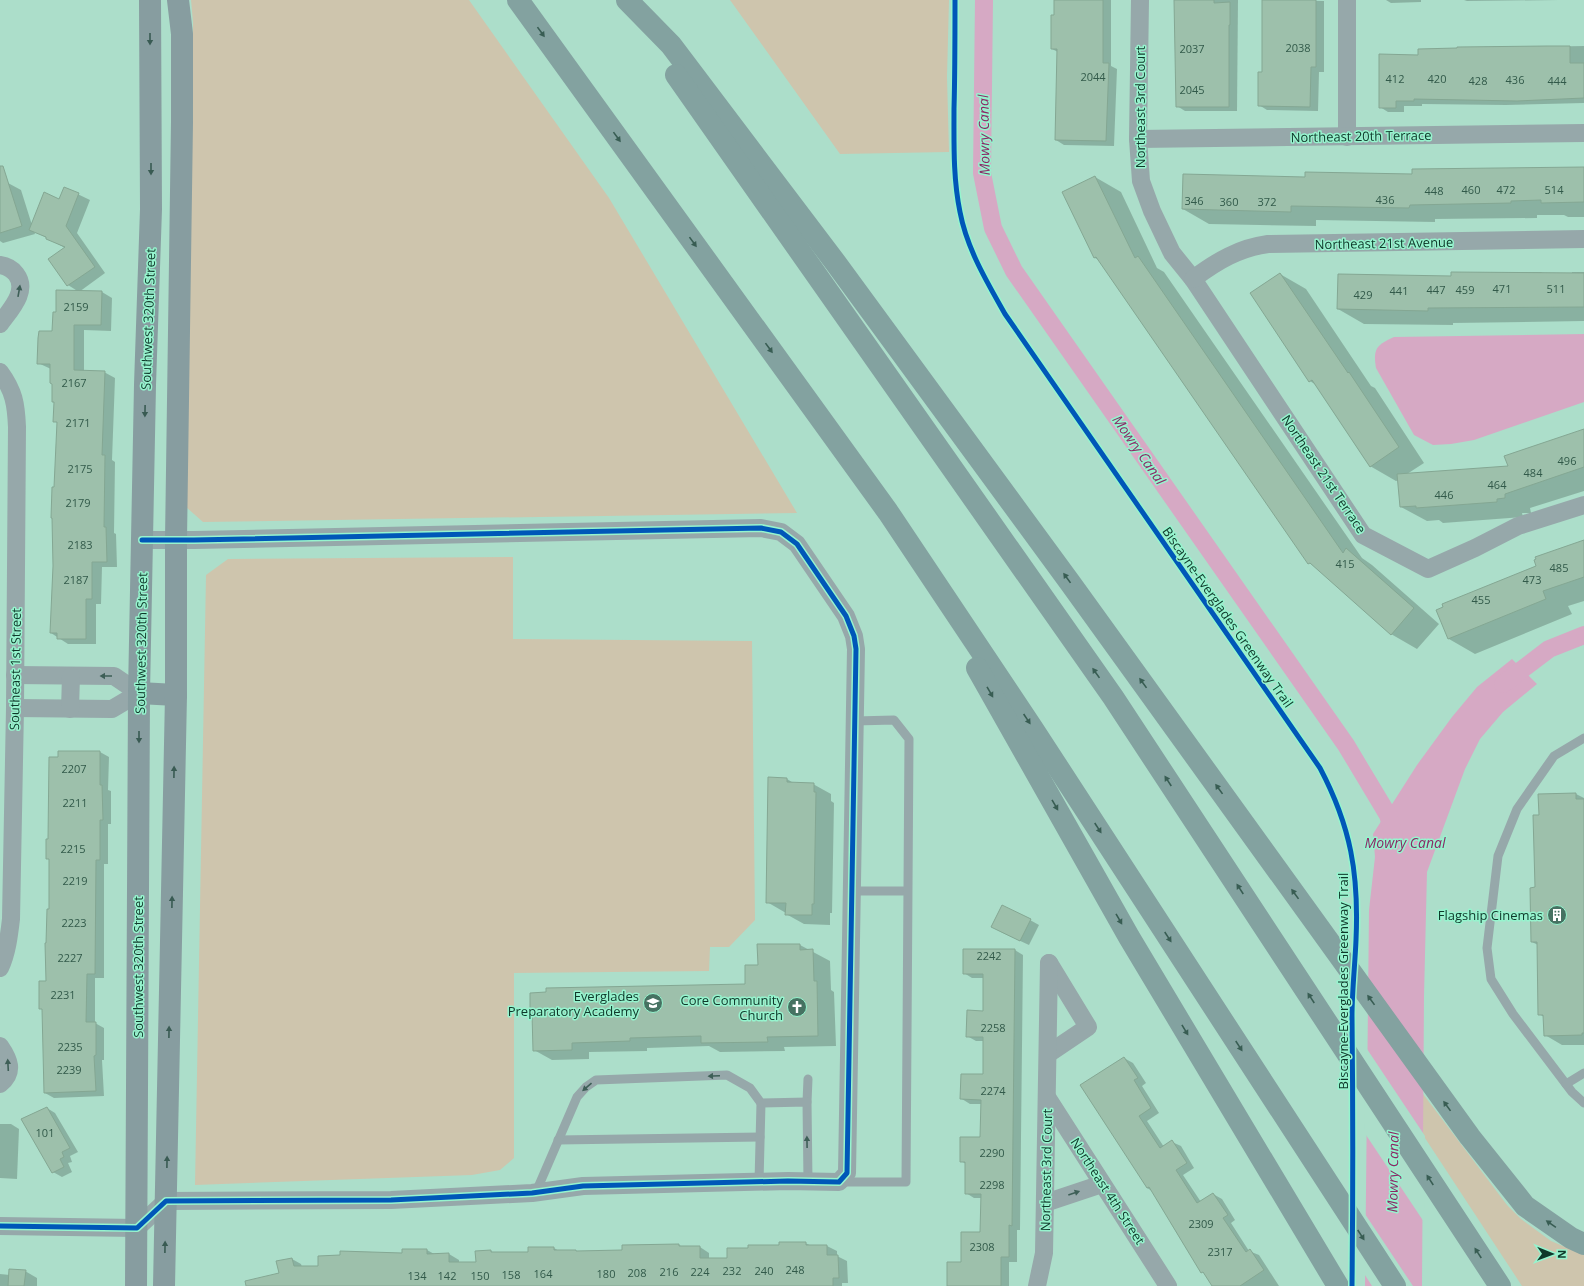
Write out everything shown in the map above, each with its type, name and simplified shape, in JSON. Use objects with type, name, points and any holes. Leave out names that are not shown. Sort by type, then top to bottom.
[{"type":"highway","points":[[518,0],[888,512],[1033,729],[1395,1286]]},
{"type":"highway","points":[[623,0],[1113,697],[1500,1286]]},
{"type":"highway","points":[[627,0],[671,45],[835,262],[1085,603],[1470,1137],[1525,1206],[1571,1238],[1584,1244]]},
{"type":"highway","points":[[888,512],[1129,936],[1338,1286]]},
{"type":"street","name":"Southwest 320th Street","points":[[136,1286],[139,693],[151,209],[150,0]]},
{"type":"street","points":[[164,1286],[176,694],[176,540],[182,122],[182,34],[178,0]]},
{"type":"street","name":"Northeast 3rd Court","points":[[1140,0],[1138,140],[1141,181],[1152,211]]},
{"type":"street","points":[[1347,0],[1347,137]]},
{"type":"street","name":"Northeast 20th Terrace","points":[[1138,140],[1584,133]]},
{"type":"street","name":"Northeast 21st Terrace","points":[[1152,211],[1172,253],[1193,279],[1364,535],[1428,569],[1475,548],[1518,526],[1584,505]]},
{"type":"street","name":"Northeast 21st Avenue","points":[[1193,279],[1215,262],[1228,255],[1253,246],[1268,244],[1584,239]]},
{"type":"street","points":[[0,265],[4,265],[13,270],[19,278],[21,288],[18,297],[0,324]]},
{"type":"street","name":"Southeast 1st Street","points":[[0,372],[13,392],[16,406],[17,427],[15,708],[11,919],[5,958],[0,968]]},
{"type":"street","points":[[0,1226],[137,1228],[166,1201],[391,1200],[536,1192],[583,1186],[808,1181],[839,1182],[847,1173],[856,649],[854,636],[846,616],[797,544],[781,532],[771,529],[753,528],[142,540]]},
{"type":"street","points":[[15,675],[114,676],[139,693]]},
{"type":"street","points":[[70,709],[71,676]]},
{"type":"street","points":[[15,708],[112,709],[139,693],[176,694]]},
{"type":"street","points":[[0,1046],[9,1060],[9,1067],[7,1076],[0,1084]]},
{"type":"street","name":"Northeast 3rd Court","points":[[1037,1286],[1044,1253],[1048,1054]]},
{"type":"street","name":"Northeast 4th Street","points":[[1047,1097],[1168,1286]]},
{"type":"street","points":[[1045,1203],[1102,1184]]},
{"type":"lane","points":[[839,1182],[906,1182],[909,739],[894,720],[855,721]]},
{"type":"lane","points":[[1584,738],[1554,756],[1517,809],[1498,856],[1487,948],[1491,979],[1512,1014],[1572,1092],[1584,1103]]},
{"type":"lane","points":[[852,891],[907,891]]},
{"type":"lane","points":[[1566,1084],[1584,1073]]},
{"type":"lane","points":[[536,1192],[577,1097],[586,1087],[596,1080],[727,1075],[750,1088],[761,1103],[759,1182]]},
{"type":"lane","points":[[808,1079],[808,1181]]},
{"type":"lane","points":[[761,1103],[807,1102]]},
{"type":"lane","points":[[558,1140],[760,1137]]},
{"type":"shaded area","points":[[191,0],[469,0],[609,198],[797,513],[203,522],[186,507],[193,22]]},
{"type":"shaded area","points":[[730,0],[949,0],[947,77],[949,152],[840,154]]},
{"type":"shaded area","points":[[513,557],[513,639],[752,641],[755,920],[729,947],[710,947],[709,971],[514,973],[514,1158],[500,1170],[472,1175],[195,1185],[206,575],[228,559]]},
{"type":"shaded area","points":[[1423,1094],[1507,1205],[1521,1219],[1551,1241],[1584,1255],[1584,1286],[1522,1286],[1423,1135]]},
{"type":"water","points":[[1584,334],[1584,402],[1474,440],[1451,444],[1433,445],[1414,435],[1376,368],[1375,356],[1377,348],[1394,337]]},
{"type":"water","name":"Mowry Canal","points":[[1512,659],[1537,684],[1503,712],[1480,739],[1465,769],[1427,872],[1424,996],[1422,1286],[1365,1286],[1369,910],[1375,857],[1373,834],[1417,765],[1452,717],[1477,687]]},
{"type":"pier","points":[[1365,1046],[1425,1136],[1424,1222],[1364,1132]]},
{"type":"pier","points":[[1363,1211],[1413,1286],[1372,1286],[1363,1272]]},
{"type":"building","points":[[1054,0],[1103,0],[1103,63],[1109,63],[1106,141],[1055,140],[1057,49],[1051,49],[1051,15],[1054,15]]},
{"type":"building","points":[[1174,0],[1214,0],[1214,3],[1230,2],[1229,107],[1176,107]]},
{"type":"building","points":[[1262,0],[1316,0],[1316,67],[1311,67],[1310,107],[1258,106],[1258,72],[1262,72]]},
{"type":"building","points":[[1570,46],[1570,63],[1584,63],[1584,98],[1517,101],[1414,99],[1414,101],[1396,101],[1396,108],[1379,108],[1379,54],[1418,55],[1418,49],[1457,47]]},
{"type":"building","points":[[0,166],[3,166],[22,226],[0,233]]},
{"type":"building","points":[[1584,167],[1584,202],[1541,203],[1541,200],[1511,201],[1511,203],[1410,205],[1409,208],[1291,206],[1291,212],[1182,209],[1183,174],[1305,177],[1305,172],[1412,174],[1412,169]]},
{"type":"building","points":[[1095,176],[1135,258],[1138,256],[1343,553],[1346,548],[1414,608],[1391,635],[1310,563],[1308,564],[1096,257],[1094,258],[1062,192]]},
{"type":"building","points":[[64,187],[79,193],[66,226],[95,267],[67,286],[48,259],[65,247],[29,230],[44,192],[59,199]]},
{"type":"building","points":[[1451,272],[1584,273],[1584,307],[1428,308],[1428,311],[1337,309],[1338,274],[1451,276]]},
{"type":"building","points":[[1280,273],[1399,447],[1370,467],[1312,380],[1309,382],[1250,293]]},
{"type":"building","points":[[56,290],[102,291],[101,325],[74,325],[74,370],[105,371],[102,455],[105,455],[104,527],[106,527],[107,562],[92,562],[92,599],[86,599],[86,639],[57,639],[57,633],[50,633],[53,566],[51,518],[52,487],[54,487],[57,422],[53,422],[54,402],[52,402],[52,384],[50,383],[50,364],[37,364],[39,331],[52,331],[53,312],[56,312]]},
{"type":"building","points":[[1584,429],[1584,467],[1505,494],[1505,498],[1497,499],[1497,502],[1416,508],[1416,506],[1400,507],[1397,474],[1508,466],[1504,456]]},
{"type":"building","points":[[1584,540],[1584,577],[1543,591],[1546,599],[1448,639],[1436,610],[1443,607],[1442,604],[1536,566],[1534,560],[1536,559],[1535,557]]},
{"type":"building","points":[[58,751],[100,751],[100,785],[102,785],[103,820],[100,820],[100,860],[96,860],[95,974],[87,974],[86,1022],[96,1022],[96,1055],[94,1056],[96,1091],[44,1093],[42,1009],[39,1009],[39,981],[46,981],[45,943],[47,909],[49,909],[49,859],[46,859],[46,839],[48,839],[49,757],[58,757]]},
{"type":"building","points":[[768,777],[787,778],[787,782],[814,783],[814,792],[816,792],[814,904],[812,904],[812,915],[785,915],[786,903],[766,903]]},
{"type":"building","name":"Flagship Cinemas","points":[[1576,793],[1576,799],[1584,799],[1584,1033],[1582,1033],[1582,1035],[1544,1036],[1543,1015],[1538,1015],[1537,942],[1531,942],[1530,888],[1535,887],[1533,815],[1539,815],[1538,794]]},
{"type":"building","points":[[1002,905],[1031,919],[1020,941],[991,927]]},
{"type":"building","name":"Everglades Preparatory Academy","points":[[757,944],[800,944],[800,950],[813,949],[814,981],[817,981],[818,1036],[767,1037],[768,1042],[701,1043],[701,1036],[630,1038],[630,1041],[572,1043],[572,1050],[533,1051],[530,993],[546,992],[546,988],[745,984],[745,965],[758,965]]},
{"type":"building","points":[[963,949],[1015,949],[1012,1226],[1009,1225],[1009,1257],[1001,1257],[1001,1286],[947,1286],[947,1262],[961,1262],[961,1232],[980,1232],[981,1194],[965,1194],[965,1162],[960,1162],[960,1137],[980,1137],[981,1100],[960,1099],[961,1074],[983,1074],[983,1037],[966,1037],[967,1010],[983,1011],[983,974],[963,974]]},
{"type":"building","points":[[1124,1057],[1138,1078],[1134,1080],[1151,1108],[1139,1116],[1160,1148],[1172,1140],[1187,1163],[1176,1170],[1197,1203],[1213,1193],[1228,1215],[1223,1218],[1246,1252],[1250,1249],[1264,1270],[1240,1286],[1212,1286],[1203,1272],[1201,1273],[1149,1187],[1147,1188],[1080,1085]]},
{"type":"building","points":[[47,1107],[70,1148],[62,1152],[64,1157],[60,1159],[64,1167],[52,1173],[21,1119]]},
{"type":"building","points":[[779,1242],[806,1242],[806,1245],[827,1245],[827,1255],[838,1255],[839,1278],[833,1278],[833,1286],[246,1286],[245,1281],[279,1273],[276,1261],[292,1258],[294,1266],[318,1266],[318,1256],[340,1255],[340,1251],[402,1253],[402,1249],[427,1249],[427,1254],[449,1253],[449,1262],[476,1262],[475,1251],[491,1250],[491,1252],[528,1252],[528,1247],[554,1247],[554,1250],[576,1251],[622,1250],[622,1245],[679,1244],[679,1246],[700,1246],[700,1258],[727,1258],[727,1248],[748,1248],[748,1245],[779,1245]]},
{"type":"building","points":[[9,1269],[26,1270],[24,1286],[8,1286]]},
{"type":"waterway","name":"Mowry Canal","points":[[984,0],[982,173],[993,228],[1014,271],[1346,745],[1388,815],[1394,836]]},
{"type":"waterway","name":"Mowry Canal","points":[[1503,684],[1549,649],[1584,635]]},
{"type":"cycle path","name":"Biscayne-Everglades Greenway Trail","points":[[955,0],[954,161],[956,186],[963,226],[978,265],[1005,314],[1320,768],[1331,790],[1346,831],[1354,872],[1357,916],[1352,997],[1352,1286]]},
{"type":"cycle path","points":[[0,1226],[137,1228],[166,1201],[391,1200],[532,1193],[583,1186],[788,1181],[839,1182],[847,1173],[856,649],[854,636],[846,616],[797,544],[781,532],[761,528],[142,540]]},
{"type":"place","name":"Flagship Cinemas","points":[[1557,915]]},
{"type":"place","name":"Everglades Preparatory Academy","points":[[653,1003]]},
{"type":"place","name":"Core Community Church","points":[[797,1007]]}]
